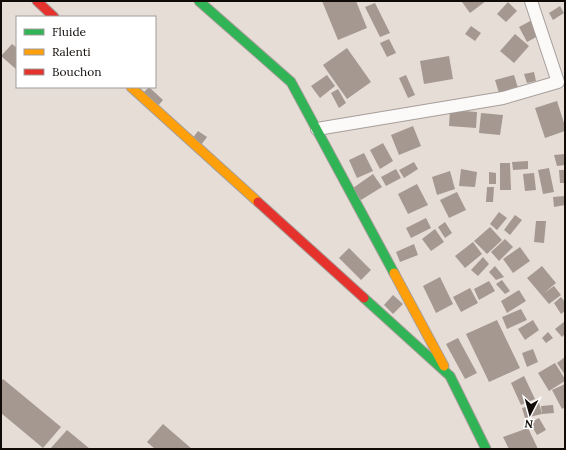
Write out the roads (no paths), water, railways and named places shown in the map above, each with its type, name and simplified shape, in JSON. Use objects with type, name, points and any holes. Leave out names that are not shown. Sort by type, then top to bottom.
[{"type":"main road","points":[[37,1],[53,16]]},
{"type":"main road","points":[[199,1],[291,82],[450,376],[486,449]]},
{"type":"main road","points":[[132,88],[450,376]]},
{"type":"street","points":[[316,129],[503,98],[561,81],[531,1]]}]
